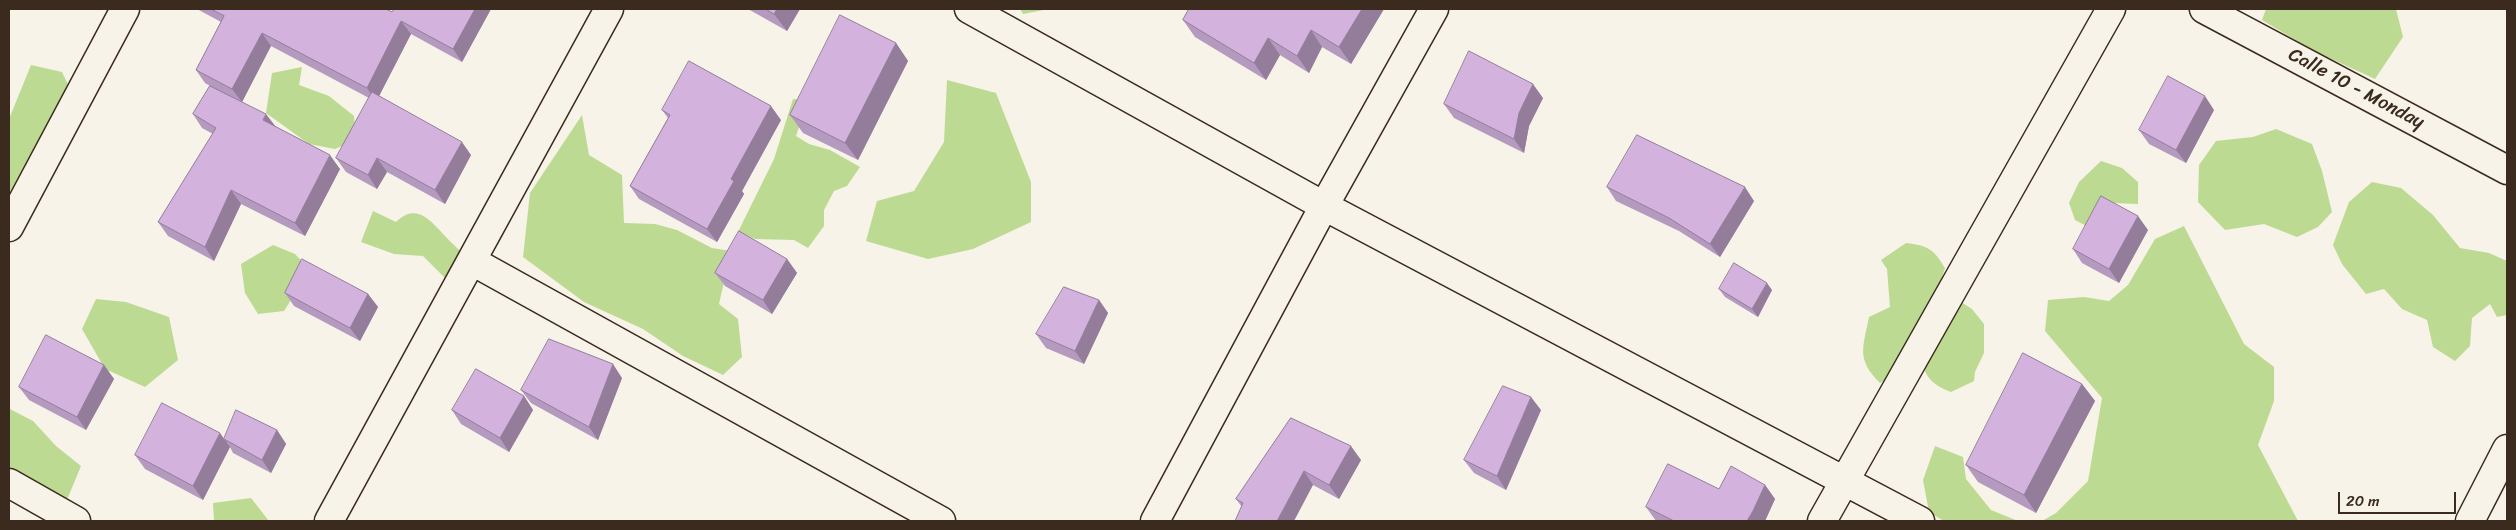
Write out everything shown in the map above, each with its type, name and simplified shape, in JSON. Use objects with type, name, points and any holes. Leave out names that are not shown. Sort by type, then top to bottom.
[{"type":"street","points":[[9,227],[125,9]]},
{"type":"street","points":[[329,521],[609,9]]},
{"type":"street","points":[[969,9],[1324,206],[1920,521]]},
{"type":"street","points":[[1155,521],[1324,206],[1434,9]]},
{"type":"street","points":[[1822,521],[2111,9]]},
{"type":"street","name":"Calle 10 - Monday","points":[[2204,9],[2507,170]]},
{"type":"street","points":[[472,261],[941,521]]},
{"type":"street","points":[[2470,521],[2507,449]]},
{"type":"street","points":[[9,483],[76,521]]},
{"type":"green space","points":[[1020,9],[1049,9],[1023,14]]},
{"type":"green space","points":[[2266,9],[2396,9],[2403,37],[2375,79],[2312,50],[2262,20]]},
{"type":"green space","points":[[31,65],[62,72],[71,91],[9,204],[9,119]]},
{"type":"green space","points":[[302,67],[299,85],[329,96],[354,116],[356,140],[335,149],[309,144],[266,113],[272,73]]},
{"type":"green space","points":[[947,80],[996,93],[1031,182],[1031,222],[973,249],[928,259],[866,241],[877,201],[914,191],[944,142]]},
{"type":"green space","points":[[793,99],[808,100],[796,136],[809,144],[830,150],[860,167],[847,186],[834,191],[824,210],[824,226],[808,248],[794,240],[755,239],[738,232],[774,159]]},
{"type":"green space","points":[[582,115],[589,155],[622,175],[624,223],[655,224],[677,230],[712,248],[731,251],[719,304],[738,319],[742,357],[723,375],[683,356],[643,329],[584,302],[523,257],[530,193]]},
{"type":"green space","points":[[2276,129],[2312,144],[2322,171],[2332,212],[2318,227],[2297,237],[2264,224],[2225,230],[2198,202],[2199,165],[2216,141],[2253,137]]},
{"type":"green space","points":[[2101,161],[2122,168],[2138,182],[2138,204],[2113,203],[2090,228],[2075,220],[2069,203],[2079,182]]},
{"type":"green space","points":[[2372,182],[2401,188],[2433,215],[2460,248],[2489,253],[2507,261],[2507,315],[2497,317],[2490,304],[2472,318],[2470,346],[2455,361],[2433,347],[2427,320],[2402,309],[2384,289],[2366,294],[2342,264],[2333,245],[2349,202]]},
{"type":"green space","points":[[373,211],[396,222],[403,216],[410,214],[422,215],[470,260],[447,280],[423,256],[394,254],[361,242]]},
{"type":"green space","points":[[2184,226],[2244,344],[2274,367],[2274,401],[2258,445],[2298,521],[2042,521],[2056,513],[2088,481],[2102,398],[2045,331],[2048,300],[2084,297],[2109,301],[2128,285],[2155,239]]},
{"type":"green space","points":[[1906,243],[1920,245],[1929,249],[1937,256],[1945,268],[1929,317],[1891,377],[1880,383],[1872,375],[1864,360],[1865,337],[1869,317],[1890,307],[1887,269],[1881,260]]},
{"type":"green space","points":[[273,245],[295,254],[310,270],[284,311],[258,314],[245,293],[241,264]]},
{"type":"green space","points":[[96,299],[126,302],[169,317],[178,360],[145,387],[105,369],[82,329]]},
{"type":"green space","points":[[1958,300],[1972,309],[1984,324],[1984,353],[1975,372],[1974,381],[1951,392],[1932,382],[1926,374],[1923,363]]},
{"type":"green space","points":[[10,409],[33,421],[56,446],[81,466],[61,514],[9,469]]},
{"type":"green space","points":[[1935,446],[1963,457],[1966,479],[1991,510],[2018,521],[1944,521],[1929,512],[1923,480]]},
{"type":"green space","points":[[251,498],[269,521],[214,521],[213,503]]},
{"type":"building","points":[[211,9],[386,9],[392,12],[394,9],[475,9],[453,49],[401,21],[367,88],[262,33],[232,89],[196,70],[224,16]]},
{"type":"building","points":[[766,9],[777,9],[774,14]]},
{"type":"building","points":[[1189,9],[1362,9],[1339,47],[1311,30],[1297,56],[1268,38],[1254,63],[1183,20]]},
{"type":"building","points":[[840,15],[896,43],[845,143],[790,115]]},
{"type":"building","points":[[1469,51],[1533,84],[1519,113],[1514,139],[1444,104]]},
{"type":"building","points":[[689,61],[771,106],[731,179],[734,181],[707,229],[630,186],[670,115],[662,110]]},
{"type":"building","points":[[2168,76],[2205,96],[2176,150],[2139,130]]},
{"type":"building","points":[[210,86],[266,114],[263,120],[330,155],[295,223],[231,190],[205,247],[158,222],[216,128],[193,114]]},
{"type":"building","points":[[372,92],[462,142],[435,190],[377,158],[368,175],[336,158]]},
{"type":"building","points":[[1637,135],[1745,187],[1710,244],[1669,218],[1607,187]]},
{"type":"building","points":[[2101,196],[2138,216],[2109,269],[2073,249]]},
{"type":"building","points":[[739,231],[787,259],[763,300],[715,273]]},
{"type":"building","points":[[302,259],[368,294],[350,328],[285,293]]},
{"type":"building","points":[[1734,263],[1767,283],[1752,309],[1719,289]]},
{"type":"building","points":[[1064,287],[1099,300],[1075,351],[1036,334]]},
{"type":"building","points":[[46,335],[104,365],[77,417],[19,387]]},
{"type":"building","points":[[549,339],[613,364],[589,427],[521,390]]},
{"type":"building","points":[[2023,353],[2082,384],[2024,495],[1966,465]]},
{"type":"building","points":[[476,369],[524,396],[500,438],[452,410]]},
{"type":"building","points":[[1503,386],[1531,397],[1497,476],[1464,460]]},
{"type":"building","points":[[162,403],[220,433],[193,486],[135,455]]},
{"type":"building","points":[[236,410],[277,430],[262,460],[224,439]]},
{"type":"building","points":[[1291,418],[1351,446],[1329,485],[1304,471],[1277,521],[1235,521],[1243,503],[1236,499]]},
{"type":"building","points":[[1668,464],[1719,489],[1731,466],[1765,485],[1747,521],[1674,521],[1646,507]]}]
